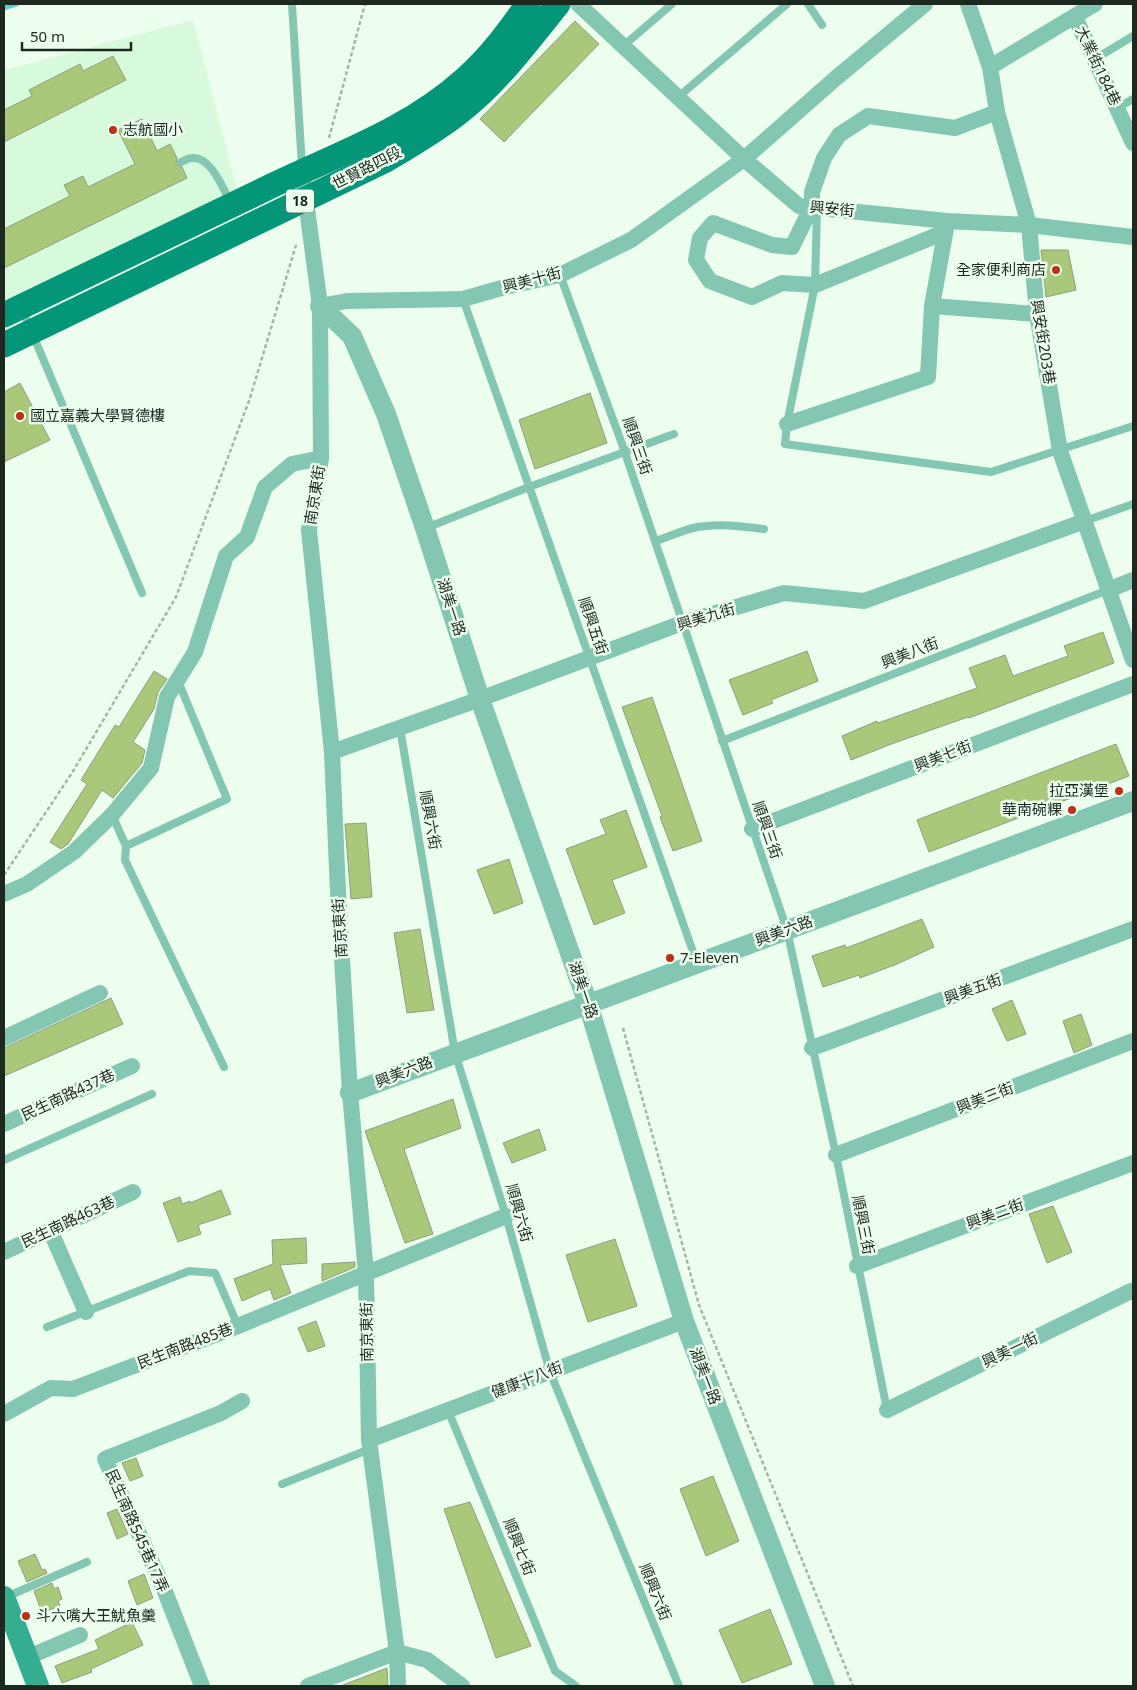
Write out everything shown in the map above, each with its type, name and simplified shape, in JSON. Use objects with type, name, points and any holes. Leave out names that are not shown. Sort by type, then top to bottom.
[{"type":"main road","name":"世賢路四段","points":[[12,311],[396,126],[443,97],[465,79],[501,42],[528,4]]},
{"type":"main road","name":"世賢路四段","points":[[4,345],[386,160],[423,138],[459,113],[496,78],[558,4]]},
{"type":"main road","points":[[4,1597],[8,1620],[38,1686]]},
{"type":"street","name":"興安街","points":[[578,4],[744,160],[799,206],[814,206],[946,226],[1029,225],[1133,237]]},
{"type":"street","name":"興美十街","points":[[320,306],[347,301],[463,299],[505,287],[560,275],[631,240],[744,160],[836,78],[925,4]]},
{"type":"street","name":"興安街203巷","points":[[968,4],[990,67],[997,112],[1029,225],[1037,314],[1060,451],[1133,660]]},
{"type":"street","points":[[990,67],[1095,4]]},
{"type":"street","name":"大業街184巷","points":[[1075,16],[1133,143]]},
{"type":"street","points":[[946,226],[815,286],[782,283],[752,297],[710,281],[696,260],[700,238],[713,223],[772,245],[792,247],[814,206],[812,192],[824,158],[839,135],[868,116],[955,128],[997,112]]},
{"type":"street","name":"南京東街","points":[[312,167],[306,198],[320,306],[321,458],[309,530],[332,752],[350,1093],[366,1273],[370,1444],[397,1652],[398,1686]]},
{"type":"street","points":[[787,424],[928,376],[932,306],[946,226]]},
{"type":"street","name":"湖美一路","points":[[320,306],[352,336],[386,414],[426,528],[480,699],[588,1004],[684,1321],[825,1686]]},
{"type":"street","points":[[932,306],[1037,314]]},
{"type":"street","points":[[4,894],[27,884],[74,852],[112,815],[150,768],[167,697],[195,652],[226,556],[247,536],[265,487],[292,464],[321,458]]},
{"type":"street","name":"興美九街","points":[[332,752],[589,659],[682,623],[784,593],[864,601],[1085,521]]},
{"type":"street","points":[[1108,590],[1133,580]]},
{"type":"street","name":"興美七街","points":[[752,829],[1133,684]]},
{"type":"street","name":"興美六路","points":[[350,1093],[1133,801]]},
{"type":"street","name":"興美五街","points":[[812,1048],[1133,929]]},
{"type":"street","points":[[4,1038],[100,993]]},
{"type":"street","name":"興美三街","points":[[836,1155],[1133,1041]]},
{"type":"street","name":"民生南路437巷","points":[[4,1124],[132,1066]]},
{"type":"street","name":"興美二街","points":[[857,1266],[1133,1163]]},
{"type":"street","name":"民生南路463巷","points":[[4,1252],[133,1192]]},
{"type":"street","name":"民生南路485巷","points":[[4,1414],[51,1388],[73,1388],[238,1326],[506,1216]]},
{"type":"street","points":[[50,1230],[86,1312]]},
{"type":"street","name":"興美一街","points":[[887,1410],[1131,1291],[1133,1292]]},
{"type":"street","name":"健康十八街","points":[[370,1444],[448,1410],[684,1321]]},
{"type":"street","name":"民生南路545巷17弄","points":[[202,1686],[164,1589],[105,1459],[203,1420],[242,1401]]},
{"type":"street","points":[[26,1658],[80,1635]]},
{"type":"street","points":[[308,1686],[397,1652],[427,1660],[462,1686]]},
{"type":"lane","points":[[292,4],[312,167]]},
{"type":"lane","points":[[622,47],[672,4]]},
{"type":"lane","points":[[677,98],[787,4]]},
{"type":"lane","points":[[808,4],[822,25]]},
{"type":"lane","points":[[1095,59],[1133,36]]},
{"type":"lane","points":[[1118,108],[1133,99]]},
{"type":"lane","points":[[181,162],[191,158],[200,159],[212,168],[232,205]]},
{"type":"lane","points":[[814,206],[815,286],[787,424],[785,444],[991,472],[1133,426]]},
{"type":"lane","points":[[1133,230],[1133,237]]},
{"type":"lane","name":"順興三街","points":[[560,275],[656,541],[682,623],[787,930],[836,1155],[887,1410]]},
{"type":"lane","name":"順興五街","points":[[463,299],[697,963]]},
{"type":"lane","points":[[12,311],[32,332],[142,593]]},
{"type":"lane","points":[[426,528],[529,487],[674,434]]},
{"type":"lane","points":[[1085,521],[1133,504]]},
{"type":"lane","points":[[656,541],[692,528],[710,526],[745,526],[764,530]]},
{"type":"lane","name":"興美八街","points":[[722,741],[1108,590]]},
{"type":"lane","points":[[126,846],[227,799],[178,680]]},
{"type":"lane","name":"順興六街","points":[[400,728],[455,1053],[506,1216],[550,1372],[679,1686]]},
{"type":"lane","points":[[112,815],[126,846],[125,860],[224,1067]]},
{"type":"lane","points":[[4,1160],[152,1094]]},
{"type":"lane","points":[[47,1327],[189,1271],[215,1273],[238,1326]]},
{"type":"lane","name":"順興七街","points":[[448,1410],[555,1672],[576,1686]]},
{"type":"lane","points":[[282,1484],[370,1444]]},
{"type":"lane","points":[[4,1597],[87,1562]]},
{"type":"path","points":[[312,167],[365,4]]},
{"type":"path","points":[[4,875],[72,774],[176,596],[250,398],[290,260],[298,241]]},
{"type":"path","points":[[624,1028],[699,1305],[853,1686]]},
{"type":"shaded area","name":"志航國小","points":[[193,20],[237,190],[4,303],[4,70]]},
{"type":"building","points":[[575,21],[599,44],[504,142],[480,119]]},
{"type":"building","points":[[113,56],[126,80],[4,142],[4,110],[32,96],[29,90],[80,64],[83,71]]},
{"type":"building","points":[[142,119],[157,151],[170,144],[177,158],[176,164],[182,167],[187,178],[4,268],[4,229],[70,196],[64,185],[83,176],[88,187],[135,164],[118,130]]},
{"type":"building","name":"全家便利商店","points":[[1041,250],[1068,250],[1076,290],[1046,297]]},
{"type":"building","name":"國立嘉義大學賢德樓","points":[[20,383],[50,440],[4,462],[4,392]]},
{"type":"building","points":[[590,393],[607,443],[535,469],[519,420]]},
{"type":"building","points":[[1103,632],[1114,663],[851,760],[842,736],[877,721],[878,723],[977,688],[969,668],[1005,655],[1013,676],[1068,656],[1064,646]]},
{"type":"building","points":[[807,651],[818,681],[771,700],[773,703],[743,715],[729,680]]},
{"type":"building","points":[[154,671],[167,679],[158,692],[154,709],[133,742],[145,750],[142,763],[113,798],[102,790],[68,844],[61,849],[50,842],[87,784],[81,780],[115,725],[119,727]]},
{"type":"building","points":[[652,697],[702,841],[673,851],[622,707]]},
{"type":"building","points":[[1116,744],[1129,776],[929,852],[917,820]]},
{"type":"building","points":[[626,810],[647,867],[612,880],[625,913],[594,925],[566,849],[606,834],[600,820]]},
{"type":"building","points":[[366,823],[372,897],[351,899],[345,824]]},
{"type":"building","points":[[509,859],[523,903],[494,914],[477,870]]},
{"type":"building","points":[[922,919],[934,947],[860,978],[859,975],[823,987],[812,956],[845,945],[846,948]]},
{"type":"building","points":[[420,929],[434,1010],[407,1013],[394,933]]},
{"type":"building","points":[[111,998],[123,1024],[4,1076],[4,1048]]},
{"type":"building","points":[[1012,1000],[1026,1034],[1007,1041],[992,1009]]},
{"type":"building","points":[[1081,1014],[1092,1045],[1074,1053],[1063,1021]]},
{"type":"building","points":[[453,1099],[461,1128],[404,1149],[433,1234],[405,1243],[365,1131]]},
{"type":"building","points":[[539,1129],[546,1150],[512,1163],[503,1143]]},
{"type":"building","points":[[221,1190],[231,1214],[198,1225],[201,1234],[178,1242],[163,1203],[180,1197],[182,1204],[190,1201],[190,1203]]},
{"type":"building","points":[[1053,1206],[1072,1252],[1047,1263],[1029,1214]]},
{"type":"building","points":[[306,1238],[307,1263],[280,1265],[291,1293],[274,1300],[270,1289],[242,1301],[234,1279],[273,1264],[272,1240]]},
{"type":"building","points":[[615,1239],[637,1306],[588,1322],[566,1255]]},
{"type":"building","points":[[355,1262],[355,1267],[322,1281],[322,1264]]},
{"type":"building","points":[[316,1321],[325,1346],[308,1352],[298,1328]]},
{"type":"building","points":[[136,1458],[143,1476],[130,1481],[122,1463]]},
{"type":"building","points":[[713,1476],[739,1541],[706,1556],[680,1489]]},
{"type":"building","points":[[470,1502],[531,1646],[496,1658],[444,1509]]},
{"type":"building","points":[[117,1509],[128,1534],[117,1539],[107,1513]]},
{"type":"building","points":[[35,1554],[42,1570],[45,1569],[47,1573],[27,1582],[18,1561]]},
{"type":"building","points":[[144,1574],[153,1598],[137,1605],[128,1581]]},
{"type":"building","points":[[52,1583],[54,1589],[58,1587],[62,1599],[58,1601],[60,1606],[42,1613],[34,1591]]},
{"type":"building","points":[[770,1609],[792,1664],[742,1683],[719,1630]]},
{"type":"building","points":[[132,1622],[143,1645],[91,1669],[92,1672],[62,1683],[55,1666],[99,1649],[95,1640]]},
{"type":"building","points":[[387,1668],[388,1686],[343,1686],[343,1685]]},
{"type":"waterway","points":[[4,8],[17,4]]},
{"type":"place","name":"志航國小","points":[[113,130]]},
{"type":"place","name":"全家便利商店","points":[[1056,270]]},
{"type":"place","name":"國立嘉義大學賢德樓","points":[[20,416]]},
{"type":"place","name":"拉亞漢堡","points":[[1119,791]]},
{"type":"place","name":"華南碗粿","points":[[1072,810]]},
{"type":"place","name":"7-Eleven","points":[[670,958]]},
{"type":"place","name":"斗六嘴大王魷魚羹","points":[[26,1616]]}]
